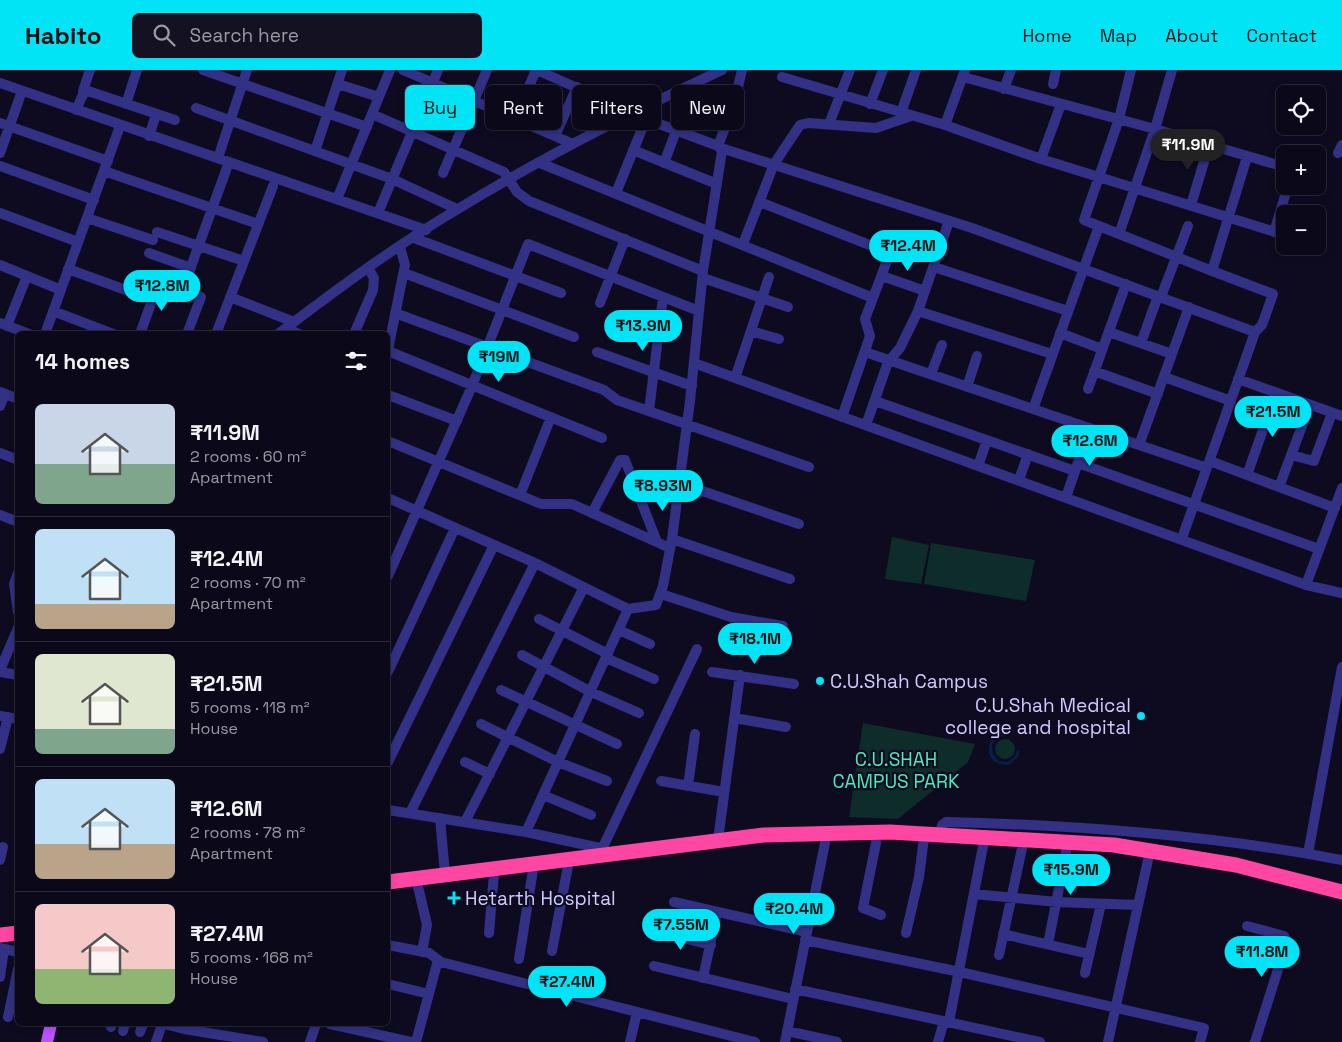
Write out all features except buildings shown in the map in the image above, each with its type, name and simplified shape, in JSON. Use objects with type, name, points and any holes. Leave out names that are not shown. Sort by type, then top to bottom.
[{"type":"highway","points":[[390,882],[533,870],[757,842],[826,836],[915,833],[932,837]]},
{"type":"highway","points":[[390,887],[445,874],[602,852],[764,835],[877,838],[985,836],[1068,842],[1150,851],[1236,865],[1342,892]]},
{"type":"highway","points":[[0,930],[15,928]]},
{"type":"highway","points":[[1,944],[15,935]]},
{"type":"main road","points":[[47,1042],[51,1026]]},
{"type":"main road","points":[[52,1042],[56,1026]]},
{"type":"street","points":[[76,110],[90,70]]},
{"type":"street","points":[[126,104],[137,70]]},
{"type":"street","points":[[203,70],[367,126]]},
{"type":"street","points":[[218,158],[247,70]]},
{"type":"street","points":[[315,151],[342,70]]},
{"type":"street","points":[[337,199],[390,70]]},
{"type":"street","points":[[403,70],[440,85]]},
{"type":"street","points":[[378,213],[438,70]]},
{"type":"street","points":[[475,98],[487,70]]},
{"type":"street","points":[[530,85],[537,70],[558,74],[574,85]]},
{"type":"street","points":[[661,98],[722,70]]},
{"type":"street","points":[[390,499],[535,562],[628,609],[656,605],[661,594],[671,544],[720,147],[734,104],[742,70]]},
{"type":"street","points":[[829,124],[850,70]]},
{"type":"street","points":[[870,104],[883,70]]},
{"type":"street","points":[[901,113],[916,70]]},
{"type":"street","points":[[1004,89],[1011,70]]},
{"type":"street","points":[[1053,84],[1056,70]]},
{"type":"street","points":[[1131,70],[1100,177],[1084,220],[1273,294],[1262,325],[1254,333],[1182,538]]},
{"type":"street","points":[[1119,234],[1155,129],[1172,70]]},
{"type":"street","points":[[945,125],[964,74],[1004,89],[1155,129],[1276,165]]},
{"type":"street","points":[[782,77],[945,125],[1041,159],[1136,187],[1274,232],[1285,195]]},
{"type":"street","points":[[0,83],[120,126],[426,230]]},
{"type":"street","points":[[338,84],[379,98]]},
{"type":"street","points":[[0,152],[4,125],[22,91]]},
{"type":"street","points":[[83,91],[175,120]]},
{"type":"street","points":[[555,136],[572,98]]},
{"type":"street","points":[[1041,159],[1061,104]]},
{"type":"street","points":[[196,108],[392,179],[457,209]]},
{"type":"street","points":[[372,114],[504,172],[517,192],[528,201],[625,239],[761,299],[788,307]]},
{"type":"street","points":[[149,136],[156,115]]},
{"type":"street","points":[[743,244],[774,164],[800,125],[808,123],[876,128],[912,116]]},
{"type":"street","points":[[4,125],[258,224]]},
{"type":"street","points":[[661,125],[720,147],[949,221],[1083,268],[1254,333]]},
{"type":"street","points":[[46,331],[120,126]]},
{"type":"street","points":[[443,173],[462,130]]},
{"type":"street","points":[[542,130],[573,144]]},
{"type":"street","points":[[230,296],[286,328],[368,268],[457,209],[598,130]]},
{"type":"street","points":[[616,192],[642,130]]},
{"type":"street","points":[[664,162],[676,131]]},
{"type":"street","points":[[1191,205],[1209,145]]},
{"type":"street","points":[[634,150],[716,184]]},
{"type":"street","points":[[1212,271],[1247,157]]},
{"type":"street","points":[[184,286],[229,162]]},
{"type":"street","points":[[540,162],[873,298]]},
{"type":"street","points":[[0,166],[94,200]]},
{"type":"street","points":[[220,331],[230,296],[273,186]]},
{"type":"street","points":[[760,202],[888,251],[890,255],[865,318],[870,336],[842,417]]},
{"type":"street","points":[[0,213],[78,242]]},
{"type":"street","points":[[87,218],[155,236],[200,245],[244,261]]},
{"type":"street","points":[[866,425],[889,360],[900,348],[918,310],[949,221]]},
{"type":"street","points":[[1033,409],[1099,226]]},
{"type":"street","points":[[1140,343],[1188,226]]},
{"type":"street","points":[[414,238],[561,293]]},
{"type":"street","points":[[600,303],[625,239]]},
{"type":"street","points":[[390,572],[472,386],[528,244],[699,311]]},
{"type":"street","points":[[390,339],[404,272],[405,259],[400,246]]},
{"type":"street","points":[[149,254],[191,268]]},
{"type":"street","points":[[0,265],[61,290]]},
{"type":"street","points":[[934,267],[1068,311]]},
{"type":"street","points":[[355,331],[374,290],[374,278],[368,268]]},
{"type":"street","points":[[68,270],[134,293]]},
{"type":"street","points":[[404,272],[501,311],[574,337]]},
{"type":"street","points":[[22,331],[4,324],[27,276]]},
{"type":"street","points":[[882,276],[925,292]]},
{"type":"street","points":[[735,378],[769,277]]},
{"type":"street","points":[[141,331],[159,281]]},
{"type":"street","points":[[1088,389],[1126,284]]},
{"type":"street","points":[[188,331],[201,297]]},
{"type":"street","points":[[649,411],[663,297]]},
{"type":"street","points":[[1139,445],[1189,307]]},
{"type":"street","points":[[918,310],[1052,354]]},
{"type":"street","points":[[53,311],[105,331]]},
{"type":"street","points":[[395,312],[487,348],[604,390],[614,399],[809,467]]},
{"type":"street","points":[[751,331],[779,339]]},
{"type":"street","points":[[1109,332],[1172,354]]},
{"type":"street","points":[[1060,333],[1102,349]]},
{"type":"street","points":[[931,374],[942,344]]},
{"type":"street","points":[[390,351],[602,438]]},
{"type":"street","points":[[597,352],[692,386]]},
{"type":"street","points":[[865,352],[1139,445],[1246,475],[1337,512]]},
{"type":"street","points":[[967,386],[977,356]]},
{"type":"street","points":[[694,363],[1182,538],[1306,585],[1342,593]]},
{"type":"street","points":[[1094,371],[1158,394]]},
{"type":"street","points":[[1164,377],[1231,401]]},
{"type":"street","points":[[1238,379],[1337,414],[1314,461],[1291,455]]},
{"type":"street","points":[[0,406],[2,393],[15,398]]},
{"type":"street","points":[[1246,475],[1276,393]]},
{"type":"street","points":[[390,396],[457,421]]},
{"type":"street","points":[[875,401],[1028,454],[1077,467],[1319,548]]},
{"type":"street","points":[[1279,487],[1310,405]]},
{"type":"street","points":[[520,495],[551,417]]},
{"type":"street","points":[[1066,497],[1090,428]]},
{"type":"street","points":[[978,466],[987,440]]},
{"type":"street","points":[[390,442],[545,505],[569,503],[657,542],[671,544],[790,579]]},
{"type":"street","points":[[0,453],[15,459]]},
{"type":"street","points":[[1019,480],[1028,454]]},
{"type":"street","points":[[592,513],[620,460],[625,460],[657,542]]},
{"type":"street","points":[[679,484],[799,524]]},
{"type":"street","points":[[1306,585],[1319,548],[1337,512],[1342,488]]},
{"type":"street","points":[[0,515],[15,521]]},
{"type":"street","points":[[390,668],[455,528]]},
{"type":"street","points":[[390,758],[494,545]]},
{"type":"street","points":[[410,813],[535,562]]},
{"type":"street","points":[[465,822],[584,587]]},
{"type":"street","points":[[661,594],[731,617],[783,626]]},
{"type":"street","points":[[526,832],[628,609]]},
{"type":"street","points":[[539,619],[654,679]]},
{"type":"street","points":[[619,630],[650,644]]},
{"type":"street","points":[[15,635],[0,671],[15,674]]},
{"type":"street","points":[[390,810],[526,832],[602,852],[697,649]]},
{"type":"street","points":[[522,655],[591,692],[639,713]]},
{"type":"street","points":[[1308,854],[1337,725],[1342,667]]},
{"type":"street","points":[[712,672],[794,684]]},
{"type":"street","points":[[718,840],[740,675]]},
{"type":"street","points":[[501,690],[617,744]]},
{"type":"street","points":[[0,749],[8,717]]},
{"type":"street","points":[[734,718],[786,727]]},
{"type":"street","points":[[481,724],[558,762],[607,781]]},
{"type":"street","points":[[688,786],[695,734]]},
{"type":"street","points":[[465,762],[490,774]]},
{"type":"street","points":[[661,781],[724,792]]},
{"type":"street","points":[[543,795],[591,815]]},
{"type":"street","points":[[440,818],[445,874]]},
{"type":"street","points":[[906,933],[919,877],[932,837],[946,822],[1035,824],[1177,835],[1342,860]]},
{"type":"street","points":[[826,836],[786,1037],[837,1042]]},
{"type":"street","points":[[938,1042],[946,1022],[960,972],[985,836]]},
{"type":"street","points":[[877,838],[863,908],[881,915]]},
{"type":"street","points":[[999,955],[1024,839]]},
{"type":"street","points":[[1048,944],[1068,842]]},
{"type":"street","points":[[0,860],[3,847]]},
{"type":"street","points":[[1108,1042],[1150,851]]},
{"type":"street","points":[[552,950],[568,866]]},
{"type":"street","points":[[519,959],[533,870]]},
{"type":"street","points":[[489,933],[494,874]]},
{"type":"street","points":[[416,881],[427,931],[422,952]]},
{"type":"street","points":[[974,894],[1057,902],[1138,905]]},
{"type":"street","points":[[674,902],[806,936],[1204,1028],[1200,1042]]},
{"type":"street","points":[[1084,973],[1101,904]]},
{"type":"street","points":[[703,978],[717,912]]},
{"type":"street","points":[[1247,926],[1284,936],[1287,941],[1255,1042]]},
{"type":"street","points":[[658,932],[711,945]]},
{"type":"street","points":[[1003,934],[1089,954]]},
{"type":"street","points":[[0,977],[1,944],[15,951]]},
{"type":"street","points":[[390,945],[432,954],[438,960],[755,1042]]},
{"type":"street","points":[[416,1042],[438,960]]},
{"type":"street","points":[[654,966],[703,978],[946,1022],[1040,1042]]},
{"type":"street","points":[[8,1017],[15,983]]},
{"type":"street","points":[[390,984],[429,994]]},
{"type":"street","points":[[630,1042],[637,1012]]},
{"type":"street","points":[[310,1042],[315,1026]]},
{"type":"street","points":[[339,1026],[411,1042]]},
{"type":"street","points":[[156,1042],[162,1027],[263,1042]]},
{"type":"green space","points":[[892,537],[929,545],[921,584],[885,579]]},
{"type":"green space","points":[[931,543],[1035,560],[1026,601],[924,584]]},
{"type":"green space","name":"C.U.SHAH CAMPUS PARK","points":[[863,723],[975,744],[968,762],[898,819],[849,817]]},
{"type":"green space","points":[[1005,739],[1012,742],[1015,749],[1012,756],[1005,759],[998,756],[995,749],[998,742]]},
{"type":"water","points":[[1007,733],[1007,736],[999,737],[992,744],[993,754],[999,761],[1008,762],[1015,756],[1017,750],[1020,750],[1018,757],[1009,765],[1003,765],[994,761],[989,753],[993,737]]},
{"type":"place","name":"C.U.Shah Campus","points":[[820,681]]},
{"type":"place","name":"C.U.Shah Medical college and hospital","points":[[1141,716]]},
{"type":"place","name":"Hetarth Hospital","points":[[454,898]]}]
